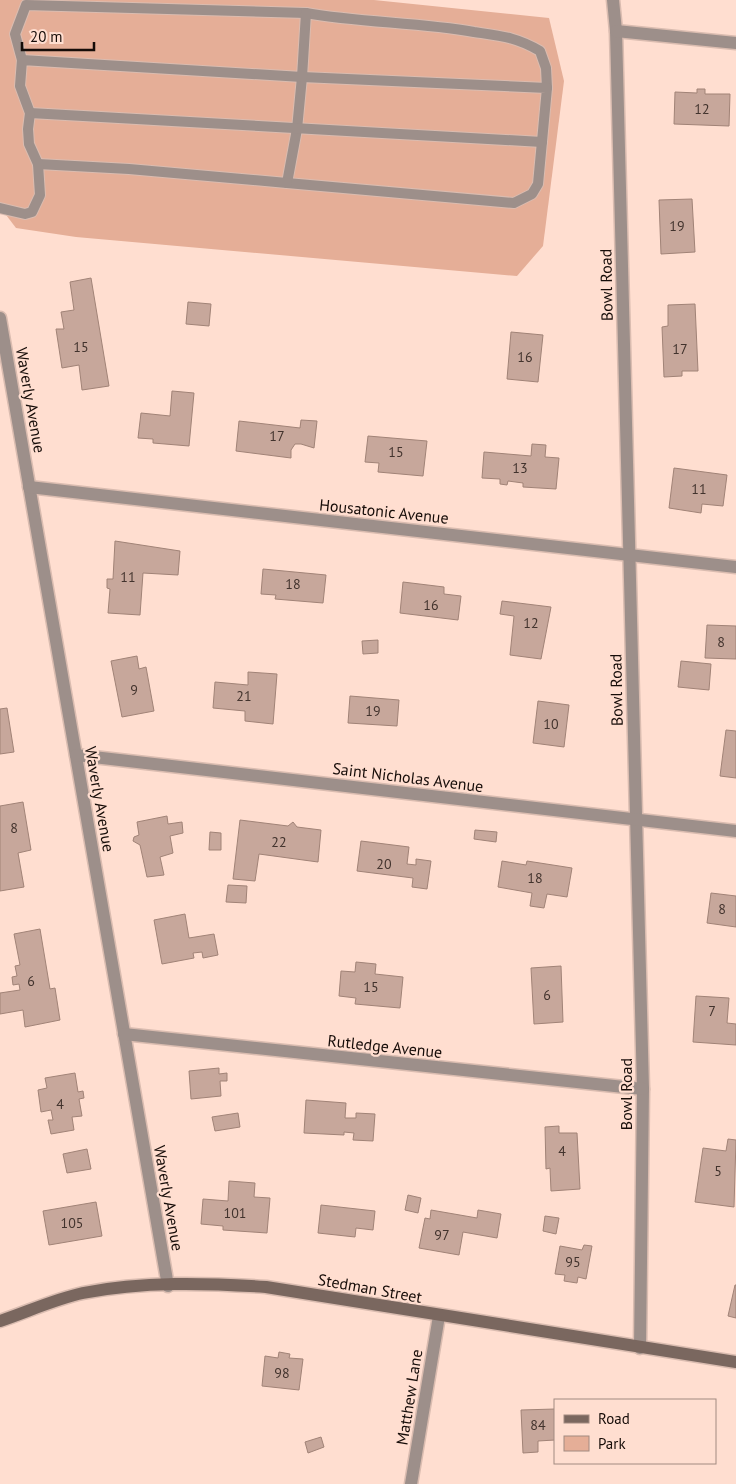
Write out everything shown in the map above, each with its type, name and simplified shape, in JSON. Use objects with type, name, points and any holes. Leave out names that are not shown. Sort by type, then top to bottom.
[{"type":"main road","name":"Stedman Street","points":[[0,1321],[82,1293],[128,1287],[214,1283],[266,1287],[736,1362]]},
{"type":"street","name":"Bowl Road","points":[[613,0],[616,30],[643,1089],[640,1348]]},
{"type":"street","points":[[616,30],[736,44]]},
{"type":"street","name":"Waverly Avenue","points":[[0,318],[168,1286]]},
{"type":"street","name":"Housatonic Avenue","points":[[29,487],[736,567]]},
{"type":"street","name":"Saint Nicholas Avenue","points":[[76,755],[736,831]]},
{"type":"street","name":"Rutledge Avenue","points":[[124,1034],[643,1089]]},
{"type":"street","name":"Matthew Lane","points":[[412,1484],[439,1316]]},
{"type":"lane","points":[[0,208],[25,214],[32,212],[36,208],[40,195],[38,164],[29,144],[30,113],[20,86],[22,60],[15,34],[26,5],[306,13],[445,27],[520,40],[540,51],[546,68],[548,88],[538,184],[532,194],[514,203],[129,169],[38,164]]},
{"type":"lane","points":[[287,183],[297,129],[306,13]]},
{"type":"lane","points":[[22,60],[302,77],[548,88]]},
{"type":"lane","points":[[30,113],[542,142]]},
{"type":"green space","points":[[0,0],[374,0],[549,18],[564,81],[543,246],[517,276],[76,237],[16,228],[0,207]]},
{"type":"building","points":[[697,89],[705,89],[705,94],[730,94],[729,126],[674,124],[675,92],[697,93]]},
{"type":"building","points":[[692,199],[695,252],[661,254],[659,200]]},
{"type":"building","points":[[91,278],[109,386],[82,390],[79,365],[62,368],[56,329],[64,329],[61,312],[74,310],[70,282]]},
{"type":"building","points":[[188,302],[211,304],[209,326],[186,324]]},
{"type":"building","points":[[695,304],[698,371],[682,371],[682,376],[664,377],[662,327],[668,326],[668,305]]},
{"type":"building","points":[[511,332],[543,335],[538,382],[507,379]]},
{"type":"building","points":[[172,391],[194,393],[189,446],[153,443],[153,439],[138,438],[141,413],[170,416]]},
{"type":"building","points":[[301,420],[317,421],[314,448],[295,444],[291,450],[291,458],[236,451],[239,421],[300,428]]},
{"type":"building","points":[[368,436],[427,441],[423,476],[378,472],[379,463],[365,462]]},
{"type":"building","points":[[532,444],[546,445],[545,457],[559,458],[556,489],[523,487],[523,483],[508,481],[507,485],[500,484],[500,479],[482,478],[484,452],[531,456]]},
{"type":"building","points":[[674,468],[727,475],[723,506],[702,504],[701,513],[669,508]]},
{"type":"building","points":[[115,541],[180,551],[178,575],[143,573],[140,615],[108,613],[110,589],[107,588],[107,579],[113,579]]},
{"type":"building","points":[[263,569],[326,575],[323,603],[275,599],[276,595],[261,594]]},
{"type":"building","points":[[403,582],[444,587],[444,594],[461,596],[458,620],[400,613]]},
{"type":"building","points":[[502,601],[551,607],[541,659],[510,655],[514,616],[500,614]]},
{"type":"building","points":[[707,625],[736,626],[736,659],[705,658]]},
{"type":"building","points":[[378,640],[378,653],[363,654],[362,641]]},
{"type":"building","points":[[137,656],[139,669],[146,667],[154,711],[122,717],[111,661]]},
{"type":"building","points":[[681,661],[711,664],[709,690],[678,687]]},
{"type":"building","points":[[248,672],[277,674],[273,724],[245,721],[245,711],[213,708],[215,682],[248,685]]},
{"type":"building","points":[[350,696],[399,700],[397,726],[348,723]]},
{"type":"building","points":[[538,701],[569,705],[564,747],[533,743]]},
{"type":"building","points":[[7,708],[14,752],[0,754],[0,709]]},
{"type":"building","points":[[726,730],[736,731],[736,778],[720,776]]},
{"type":"building","points":[[23,802],[31,850],[18,853],[24,887],[0,891],[0,806]]},
{"type":"building","points":[[167,816],[168,824],[182,822],[183,833],[170,836],[173,853],[160,857],[164,875],[147,877],[140,845],[133,841],[134,837],[139,835],[137,822]]},
{"type":"building","points":[[240,820],[288,826],[293,822],[297,827],[321,830],[318,862],[259,854],[255,881],[233,879]]},
{"type":"building","points":[[475,830],[497,832],[496,842],[474,839]]},
{"type":"building","points":[[210,832],[221,833],[221,850],[209,850]]},
{"type":"building","points":[[361,841],[409,847],[407,864],[416,865],[416,859],[431,861],[427,889],[412,887],[413,878],[357,871]]},
{"type":"building","points":[[502,861],[526,865],[527,861],[572,868],[567,897],[547,894],[544,908],[530,906],[532,893],[498,887]]},
{"type":"building","points":[[228,885],[247,886],[246,903],[226,902]]},
{"type":"building","points":[[711,893],[736,896],[736,927],[707,923]]},
{"type":"building","points":[[185,914],[189,938],[214,934],[218,955],[203,958],[202,952],[193,953],[194,958],[162,964],[154,920]]},
{"type":"building","points":[[40,929],[50,989],[55,988],[60,1020],[25,1027],[23,1010],[0,1014],[0,993],[20,990],[19,984],[13,985],[12,977],[17,976],[15,966],[20,965],[14,934]]},
{"type":"building","points":[[356,962],[376,964],[375,974],[403,977],[400,1008],[355,1004],[356,998],[339,996],[341,971],[355,972]]},
{"type":"building","points":[[561,966],[563,1022],[534,1024],[531,968]]},
{"type":"building","points":[[696,996],[729,998],[727,1023],[736,1024],[736,1045],[693,1042]]},
{"type":"building","points":[[219,1068],[219,1074],[227,1073],[227,1081],[220,1081],[221,1096],[191,1099],[189,1071]]},
{"type":"building","points":[[75,1073],[78,1092],[83,1091],[84,1098],[79,1099],[82,1116],[72,1117],[74,1130],[51,1134],[48,1120],[53,1120],[51,1110],[41,1112],[38,1090],[47,1088],[45,1078]]},
{"type":"building","points":[[306,1100],[346,1103],[345,1118],[356,1118],[356,1113],[375,1114],[373,1141],[353,1140],[354,1133],[344,1132],[344,1135],[304,1133]]},
{"type":"building","points":[[238,1113],[240,1127],[215,1131],[212,1117]]},
{"type":"building","points":[[559,1126],[559,1133],[577,1133],[580,1189],[551,1191],[550,1168],[546,1169],[545,1127]]},
{"type":"building","points":[[728,1139],[736,1140],[734,1207],[695,1202],[703,1148],[726,1151]]},
{"type":"building","points":[[87,1149],[91,1169],[67,1173],[63,1154]]},
{"type":"building","points":[[229,1181],[255,1183],[254,1197],[270,1198],[267,1233],[223,1230],[223,1226],[201,1224],[203,1199],[228,1201]]},
{"type":"building","points":[[408,1195],[421,1198],[418,1213],[405,1210]]},
{"type":"building","points":[[96,1202],[102,1236],[49,1245],[43,1211]]},
{"type":"building","points":[[321,1205],[375,1211],[373,1230],[356,1228],[355,1237],[318,1233]]},
{"type":"building","points":[[431,1210],[477,1218],[478,1210],[501,1214],[497,1238],[463,1232],[459,1255],[419,1248],[425,1218],[430,1219]]},
{"type":"building","points":[[545,1216],[559,1218],[556,1234],[543,1231]]},
{"type":"building","points":[[584,1245],[592,1246],[586,1279],[578,1277],[577,1283],[564,1281],[565,1275],[555,1274],[560,1246],[582,1250]]},
{"type":"building","points":[[736,1285],[736,1318],[728,1316]]},
{"type":"building","points":[[279,1352],[290,1354],[289,1358],[303,1359],[299,1390],[262,1386],[265,1356],[278,1358]]},
{"type":"building","points":[[554,1409],[554,1440],[538,1441],[538,1452],[523,1453],[521,1410]]},
{"type":"building","points":[[321,1437],[324,1447],[308,1453],[305,1442]]}]
